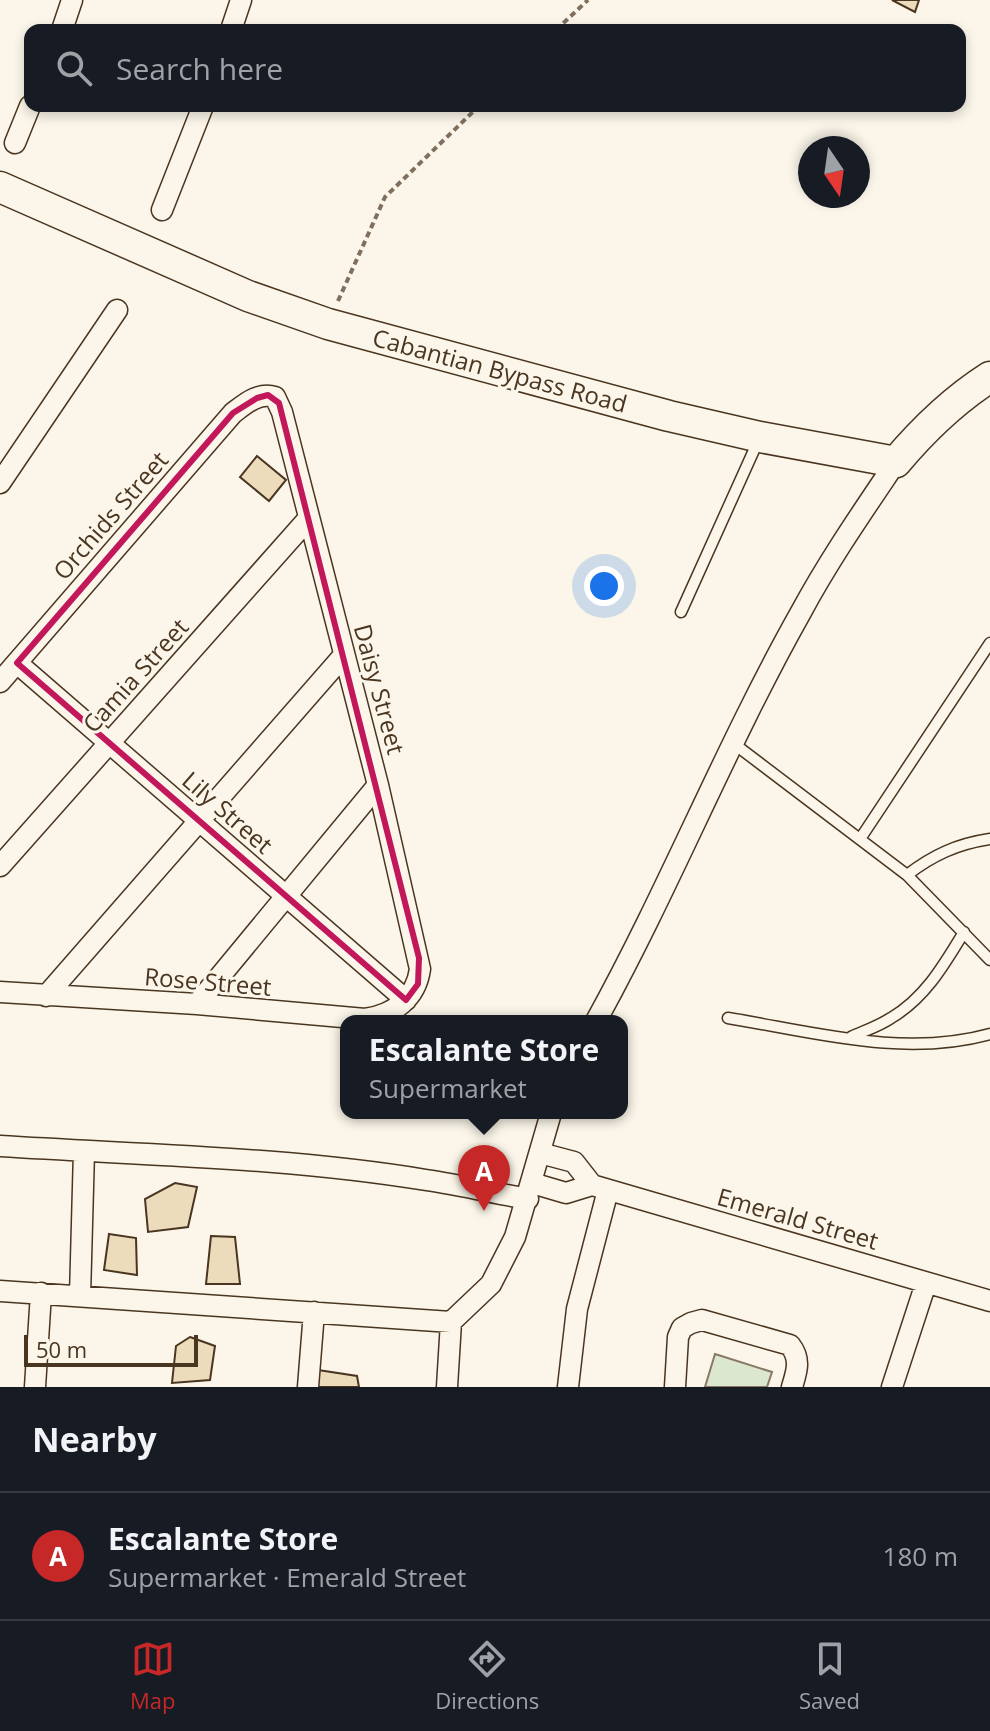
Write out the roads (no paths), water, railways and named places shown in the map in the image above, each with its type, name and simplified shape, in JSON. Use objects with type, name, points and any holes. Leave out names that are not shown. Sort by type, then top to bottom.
[{"type":"main road","name":"Cabantian Bypass Road","points":[[0,187],[208,280],[328,324],[669,416],[760,437],[896,462]]},
{"type":"main road","points":[[896,462],[938,417],[990,377]]},
{"type":"street","points":[[64,24],[72,0]]},
{"type":"street","points":[[233,24],[241,0]]},
{"type":"street","points":[[15,143],[28,112]]},
{"type":"street","points":[[162,210],[201,112]]},
{"type":"street","points":[[0,483],[117,310]]},
{"type":"street","name":"Daisy Street","points":[[268,395],[275,397],[279,403],[378,785],[420,965],[418,984],[406,1000]]},
{"type":"street","name":"Orchids Street","points":[[0,682],[233,413],[245,404],[268,395]]},
{"type":"street","points":[[599,1015],[646,929],[733,743],[801,611],[896,462]]},
{"type":"street","name":"Camia Street","points":[[0,866],[309,518]]},
{"type":"street","points":[[46,996],[344,655]]},
{"type":"street","name":"Lily Street","points":[[17,663],[406,1000]]},
{"type":"street","points":[[197,1004],[378,785]]},
{"type":"street","name":"Rose Street","points":[[0,992],[197,1004],[340,1018]]},
{"type":"street","name":"Rose Street","points":[[385,1015],[406,1000]]},
{"type":"street","points":[[447,1387],[451,1322],[491,1284],[515,1237],[549,1119]]},
{"type":"street","name":"Emerald Street","points":[[0,1146],[160,1154],[343,1169],[530,1191],[566,1193],[600,1188],[990,1301]]},
{"type":"street","points":[[80,1296],[84,1151]]},
{"type":"street","name":"Emerald Street","points":[[540,1153],[574,1162],[600,1188]]},
{"type":"street","points":[[568,1387],[577,1309],[600,1188]]},
{"type":"street","points":[[892,1387],[926,1283]]},
{"type":"street","points":[[0,1291],[451,1322]]},
{"type":"street","points":[[35,1387],[41,1293]]},
{"type":"street","points":[[308,1387],[314,1312]]},
{"type":"street","points":[[675,1387],[680,1332],[686,1324],[702,1320],[790,1345],[796,1353],[798,1364],[792,1387]]},
{"type":"lane","points":[[681,612],[760,437]]},
{"type":"lane","points":[[860,839],[990,643]]},
{"type":"lane","points":[[733,743],[907,875],[990,960]]},
{"type":"lane","points":[[907,875],[928,858],[963,843],[990,839]]},
{"type":"lane","points":[[848,1038],[892,1018],[916,998],[937,977],[964,932]]},
{"type":"lane","points":[[728,1018],[915,1046],[960,1043],[990,1034]]},
{"type":"place","name":"Escalante Store","points":[[484,1211]]}]
